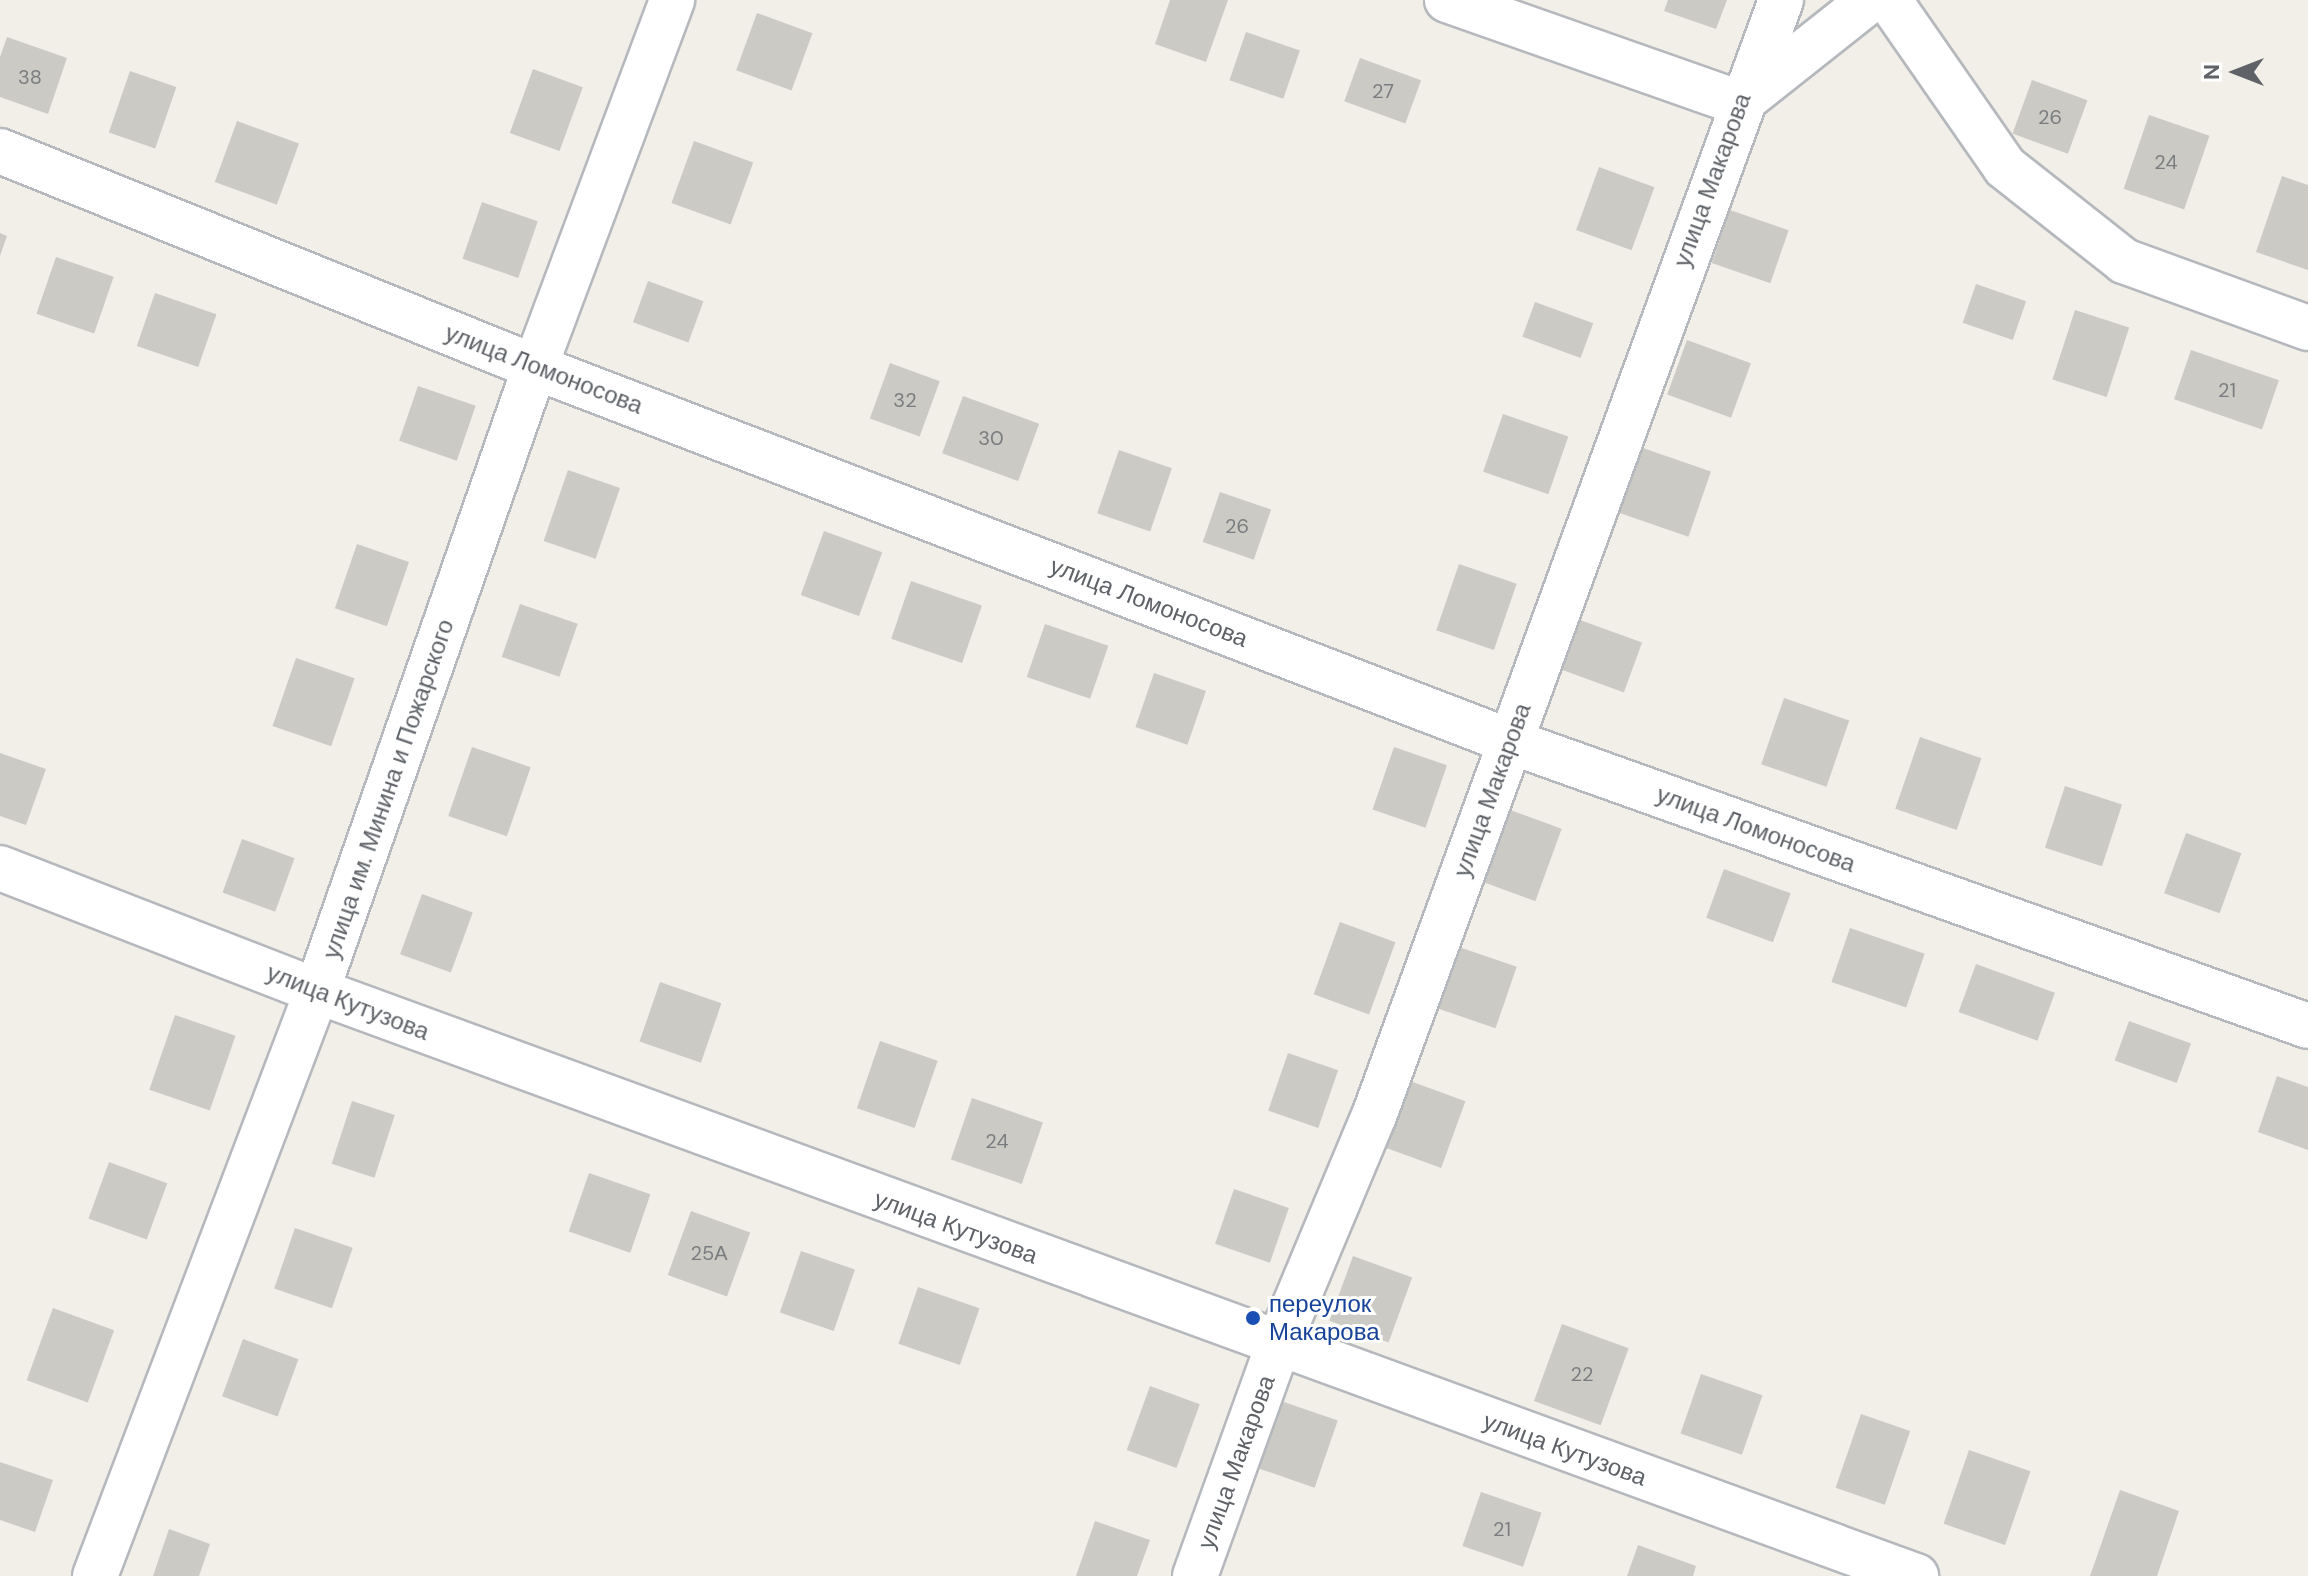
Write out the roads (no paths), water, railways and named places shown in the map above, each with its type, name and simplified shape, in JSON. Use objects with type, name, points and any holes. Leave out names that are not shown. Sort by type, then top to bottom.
[{"type":"street","name":"улица им. Минина и Пожарского","points":[[95,1576],[317,991],[535,367],[672,0]]},
{"type":"street","points":[[1447,0],[1740,103],[1870,0]]},
{"type":"street","name":"улица Макарова","points":[[1195,1576],[1278,1345],[1374,1116],[1740,103],[1781,0]]},
{"type":"street","points":[[1889,0],[2005,167],[2124,261],[2308,328]]},
{"type":"street","name":"улица Ломоносова","points":[[0,151],[535,367],[1509,741],[2308,1026]]},
{"type":"street","name":"улица Кутузова","points":[[0,868],[317,991],[1916,1576]]},
{"type":"place","name":"переулок Макарова","points":[[1253,1318]]}]
